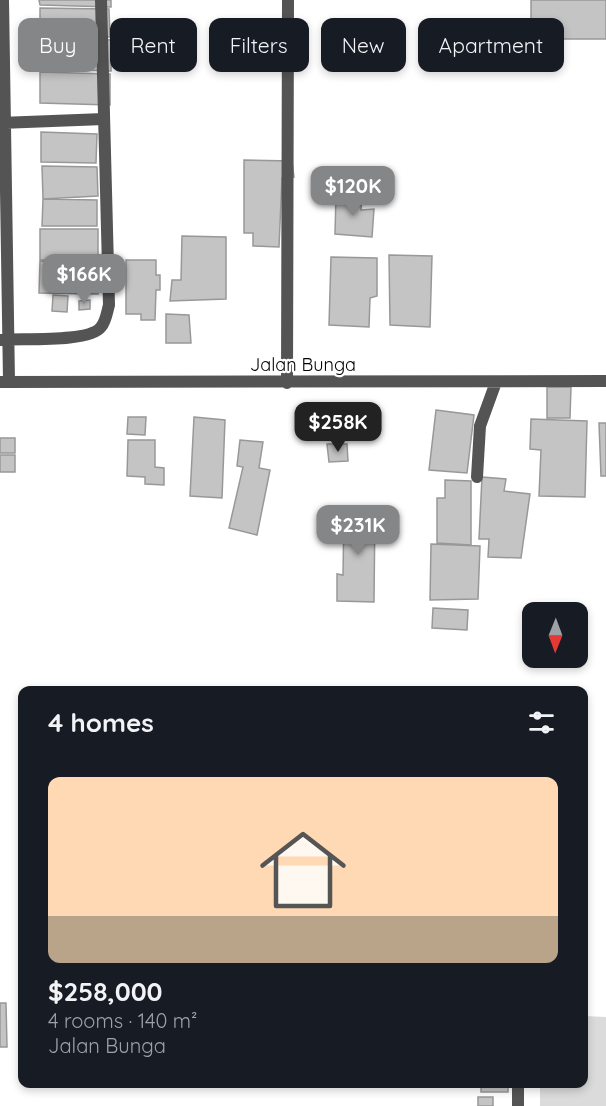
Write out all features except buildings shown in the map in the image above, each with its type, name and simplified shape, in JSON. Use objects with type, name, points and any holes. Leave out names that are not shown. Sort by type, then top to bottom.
[{"type":"street","points":[[3,0],[4,382]]},
{"type":"street","points":[[5,339],[88,336],[101,327],[106,317],[109,304],[101,0]]},
{"type":"street","points":[[287,383],[288,0]]},
{"type":"street","points":[[2,123],[104,119]]},
{"type":"street","name":"Jalan Bunga","points":[[4,382],[606,381]]},
{"type":"street","points":[[477,477],[480,426],[496,382]]},
{"type":"street","points":[[518,1106],[519,1088]]},
{"type":"shaded area","points":[[588,1016],[606,1017],[606,1106],[540,1106],[540,1088],[588,1088]]}]
